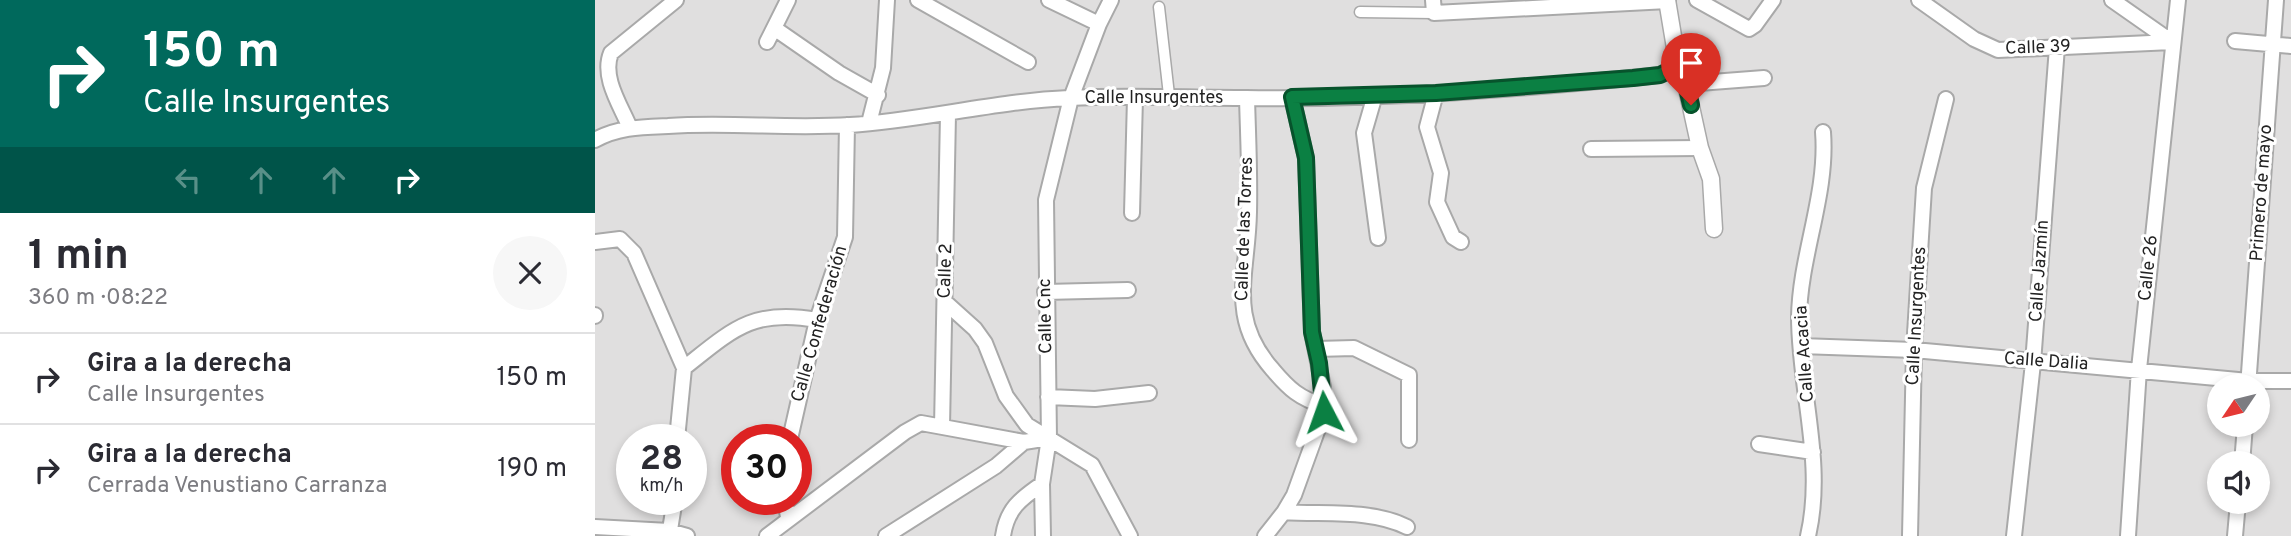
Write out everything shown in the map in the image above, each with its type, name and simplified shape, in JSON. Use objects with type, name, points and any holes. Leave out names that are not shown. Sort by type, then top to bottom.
[{"type":"street","points":[[630,128],[607,72],[607,62],[611,53],[676,0]]},
{"type":"street","points":[[767,42],[788,0]]},
{"type":"street","points":[[869,123],[883,68],[887,0]]},
{"type":"street","points":[[918,0],[1028,62]]},
{"type":"street","points":[[1049,0],[1099,24]]},
{"type":"street","name":"Calle Cnc","points":[[1043,536],[1042,484],[1049,438],[1045,292],[1046,200],[1071,97],[1111,0]]},
{"type":"street","points":[[1697,0],[1749,29],[1773,0]]},
{"type":"street","name":"Calle 39","points":[[1919,0],[1973,39],[1998,50],[2172,42]]},
{"type":"street","points":[[2112,0],[2172,42]]},
{"type":"street","name":"Calle 26","points":[[2128,536],[2139,369],[2178,0]]},
{"type":"street","name":"Primero de mayo","points":[[2250,374],[2276,0]]},
{"type":"street","points":[[1360,12],[1434,6],[1668,1],[1678,66],[1686,84],[1700,148],[1711,179],[1714,229]]},
{"type":"street","points":[[1159,7],[1169,95]]},
{"type":"street","points":[[774,29],[828,67],[878,95]]},
{"type":"street","points":[[2235,41],[2291,46]]},
{"type":"street","name":"Calle Jazmín","points":[[2014,536],[2033,363],[2057,47]]},
{"type":"street","name":"Calle Insurgentes","points":[[595,140],[611,131],[630,128],[710,123],[848,125],[948,114],[1028,100],[1071,97],[1135,98],[1169,95],[1247,99],[1436,93],[1660,75],[1678,66]]},
{"type":"street","points":[[1686,84],[1764,78]]},
{"type":"street","points":[[1436,93],[1426,127],[1441,173],[1437,202],[1453,237],[1461,242]]},
{"type":"street","points":[[1375,95],[1364,133],[1378,238]]},
{"type":"street","points":[[1265,536],[1284,512],[1306,463],[1324,406],[1312,332],[1306,158],[1292,97]]},
{"type":"street","points":[[1132,213],[1135,98]]},
{"type":"street","name":"Calle de las Torres","points":[[1247,99],[1249,212],[1240,296],[1245,326],[1258,354],[1287,387],[1300,399],[1324,406]]},
{"type":"street","name":"Calle Insurgentes","points":[[1910,536],[1914,350],[1924,188],[1946,99]]},
{"type":"street","name":"Calle 2","points":[[942,427],[948,114]]},
{"type":"street","name":"Calle Confederación","points":[[793,424],[817,320],[845,237],[848,125]]},
{"type":"street","name":"Calle Acacia","points":[[1806,536],[1812,516],[1813,452],[1801,346],[1801,285],[1825,159],[1823,132]]},
{"type":"street","points":[[1591,149],[1700,148]]},
{"type":"street","points":[[595,242],[620,239],[634,253],[684,368],[678,424]]},
{"type":"street","points":[[1045,292],[1128,290]]},
{"type":"street","points":[[945,302],[975,329],[985,343],[1006,396],[1027,425],[1092,465],[1130,536]]},
{"type":"street","points":[[684,368],[739,325],[786,314],[817,320]]},
{"type":"street","name":"Calle Dalia","points":[[1801,346],[1914,350],[2033,363],[2139,369],[2207,378]]},
{"type":"street","points":[[1316,349],[1354,348],[1409,375],[1409,440]]},
{"type":"street","name":"Calle Dalia","points":[[2270,382],[2291,381]]},
{"type":"street","points":[[1048,397],[1095,399],[1149,393]]},
{"type":"street","points":[[767,536],[788,517],[921,423],[1024,442],[1049,438]]},
{"type":"street","points":[[886,536],[996,466],[1024,442]]},
{"type":"street","points":[[1759,444],[1813,452]]},
{"type":"street","points":[[1003,536],[1010,512],[1017,502],[1042,484]]},
{"type":"street","points":[[1284,512],[1366,515],[1394,521],[1407,527]]},
{"type":"street","points":[[2235,536],[2237,514]]},
{"type":"street","points":[[669,533],[672,515]]},
{"type":"street","points":[[601,530],[687,536]]},
{"type":"shaded area","points":[[595,0],[2291,0],[2291,536],[595,536]]},
{"type":"route","points":[[1324,412],[1323,387],[1312,332],[1306,158],[1292,97],[1436,93],[1633,78],[1660,75],[1678,66],[1691,105]]}]
